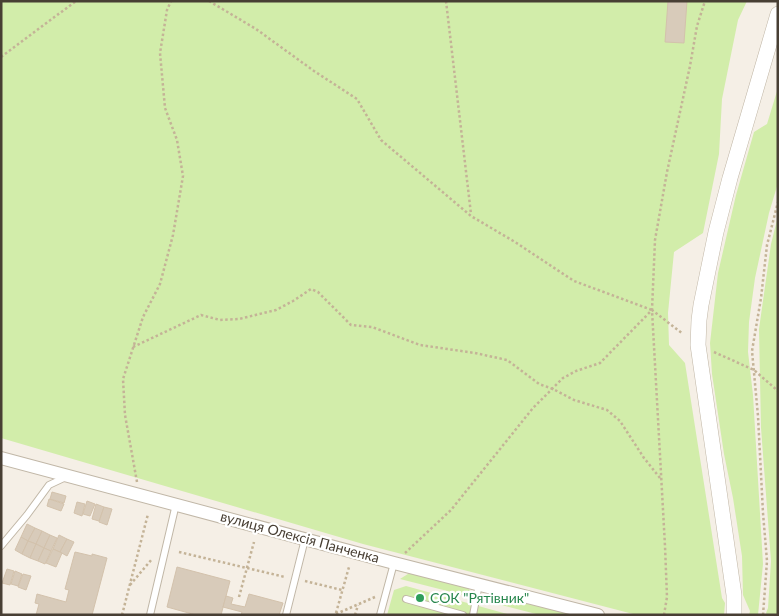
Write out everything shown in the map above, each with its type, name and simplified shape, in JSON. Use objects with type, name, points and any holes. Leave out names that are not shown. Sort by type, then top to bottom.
[{"type":"street","points":[[734,615],[734,596],[698,345],[699,320],[716,232],[778,14]]},
{"type":"street","name":"вулиця Олексія Панченка","points":[[1,458],[394,563],[598,615]]},
{"type":"lane","points":[[1,546],[49,485],[67,476]]},
{"type":"lane","points":[[150,615],[176,504]]},
{"type":"lane","points":[[286,615],[305,539]]},
{"type":"lane","points":[[380,615],[394,563]]},
{"type":"lane","points":[[473,615],[479,584]]},
{"type":"lane","points":[[406,599],[463,615]]},
{"type":"path","points":[[1,57],[76,1]]},
{"type":"path","points":[[139,494],[125,414],[123,379],[143,317],[160,284],[173,235],[183,176],[177,140],[164,108],[160,53],[167,10],[171,1]]},
{"type":"path","points":[[208,1],[256,29],[314,71],[358,99],[381,140],[471,216],[574,281],[652,310],[698,345],[754,370],[778,391]]},
{"type":"path","points":[[446,1],[471,216]]},
{"type":"path","points":[[664,615],[667,597],[665,546],[652,310],[655,240],[697,26],[705,1]]},
{"type":"path","points":[[764,615],[767,561],[752,352],[767,245],[778,202]]},
{"type":"path","points":[[133,347],[201,315],[220,320],[239,319],[276,310],[312,289],[318,292],[351,326],[372,327],[420,344],[507,360],[539,384],[574,400],[607,410],[620,422],[661,480]]},
{"type":"path","points":[[394,563],[451,510],[533,408],[563,378],[576,371],[600,364],[652,310]]},
{"type":"path","points":[[122,615],[148,514]]},
{"type":"path","points":[[129,587],[167,541]]},
{"type":"path","points":[[239,597],[254,542]]},
{"type":"path","points":[[179,552],[342,590]]},
{"type":"path","points":[[336,614],[349,567]]},
{"type":"path","points":[[336,614],[386,593]]},
{"type":"path","points":[[355,615],[358,605]]},
{"type":"green space","points":[[1,1],[747,1],[738,20],[722,99],[719,154],[703,233],[674,252],[668,313],[669,345],[685,363],[722,598],[725,603],[724,615],[637,615],[363,544],[1,438]]},
{"type":"green space","points":[[778,88],[778,183],[769,213],[755,278],[749,322],[748,352],[753,395],[763,564],[758,615],[749,615],[750,611],[743,595],[742,556],[724,454],[712,374],[710,343],[718,273],[736,195],[754,132],[767,124]]},
{"type":"green space","points":[[778,216],[778,615],[767,615],[771,561],[761,428],[759,329],[771,244]]},
{"type":"green space","points":[[411,572],[469,588],[471,597],[400,579]]},
{"type":"green space","name":"СОК \"Рятівник\"","points":[[406,586],[511,615],[387,615],[394,590]]},
{"type":"green space","points":[[490,593],[582,615],[540,615],[482,600],[485,595]]},
{"type":"building","points":[[668,1],[687,1],[684,43],[665,42]]},
{"type":"building","points":[[52,492],[66,496],[64,503],[50,499]]},
{"type":"building","points":[[49,499],[64,504],[61,511],[47,506]]},
{"type":"building","points":[[87,501],[95,504],[90,516],[83,514]]},
{"type":"building","points":[[77,502],[85,504],[82,516],[74,513]]},
{"type":"building","points":[[96,504],[104,507],[99,521],[92,519]]},
{"type":"building","points":[[104,507],[112,509],[107,525],[99,522]]},
{"type":"building","points":[[27,524],[35,528],[28,541],[21,537]]},
{"type":"building","points":[[35,528],[42,531],[36,544],[28,541]]},
{"type":"building","points":[[42,531],[50,535],[44,548],[36,544]]},
{"type":"building","points":[[50,535],[57,538],[51,551],[44,548]]},
{"type":"building","points":[[59,535],[67,539],[60,552],[53,549]]},
{"type":"building","points":[[21,537],[28,541],[22,554],[15,550]]},
{"type":"building","points":[[67,539],[74,542],[67,556],[60,552]]},
{"type":"building","points":[[28,541],[36,544],[30,558],[22,554]]},
{"type":"building","points":[[36,544],[44,548],[38,561],[30,558]]},
{"type":"building","points":[[44,548],[51,551],[45,564],[38,561]]},
{"type":"building","points":[[53,549],[62,553],[56,567],[46,563]]},
{"type":"building","points":[[75,552],[107,558],[92,615],[36,615],[39,604],[35,603],[37,594],[66,602],[69,590],[65,589]]},
{"type":"building","points":[[177,567],[230,581],[221,615],[196,615],[167,607]]},
{"type":"building","points":[[7,569],[14,571],[10,585],[2,583]]},
{"type":"building","points":[[15,571],[22,574],[18,586],[11,584]]},
{"type":"building","points":[[23,574],[31,576],[26,590],[18,587]]},
{"type":"building","points":[[249,594],[283,603],[279,615],[241,615],[242,612],[223,607],[226,596],[233,598],[231,604],[245,607]]},
{"type":"place","name":"СОК \"Рятівник\"","points":[[420,598]]}]
